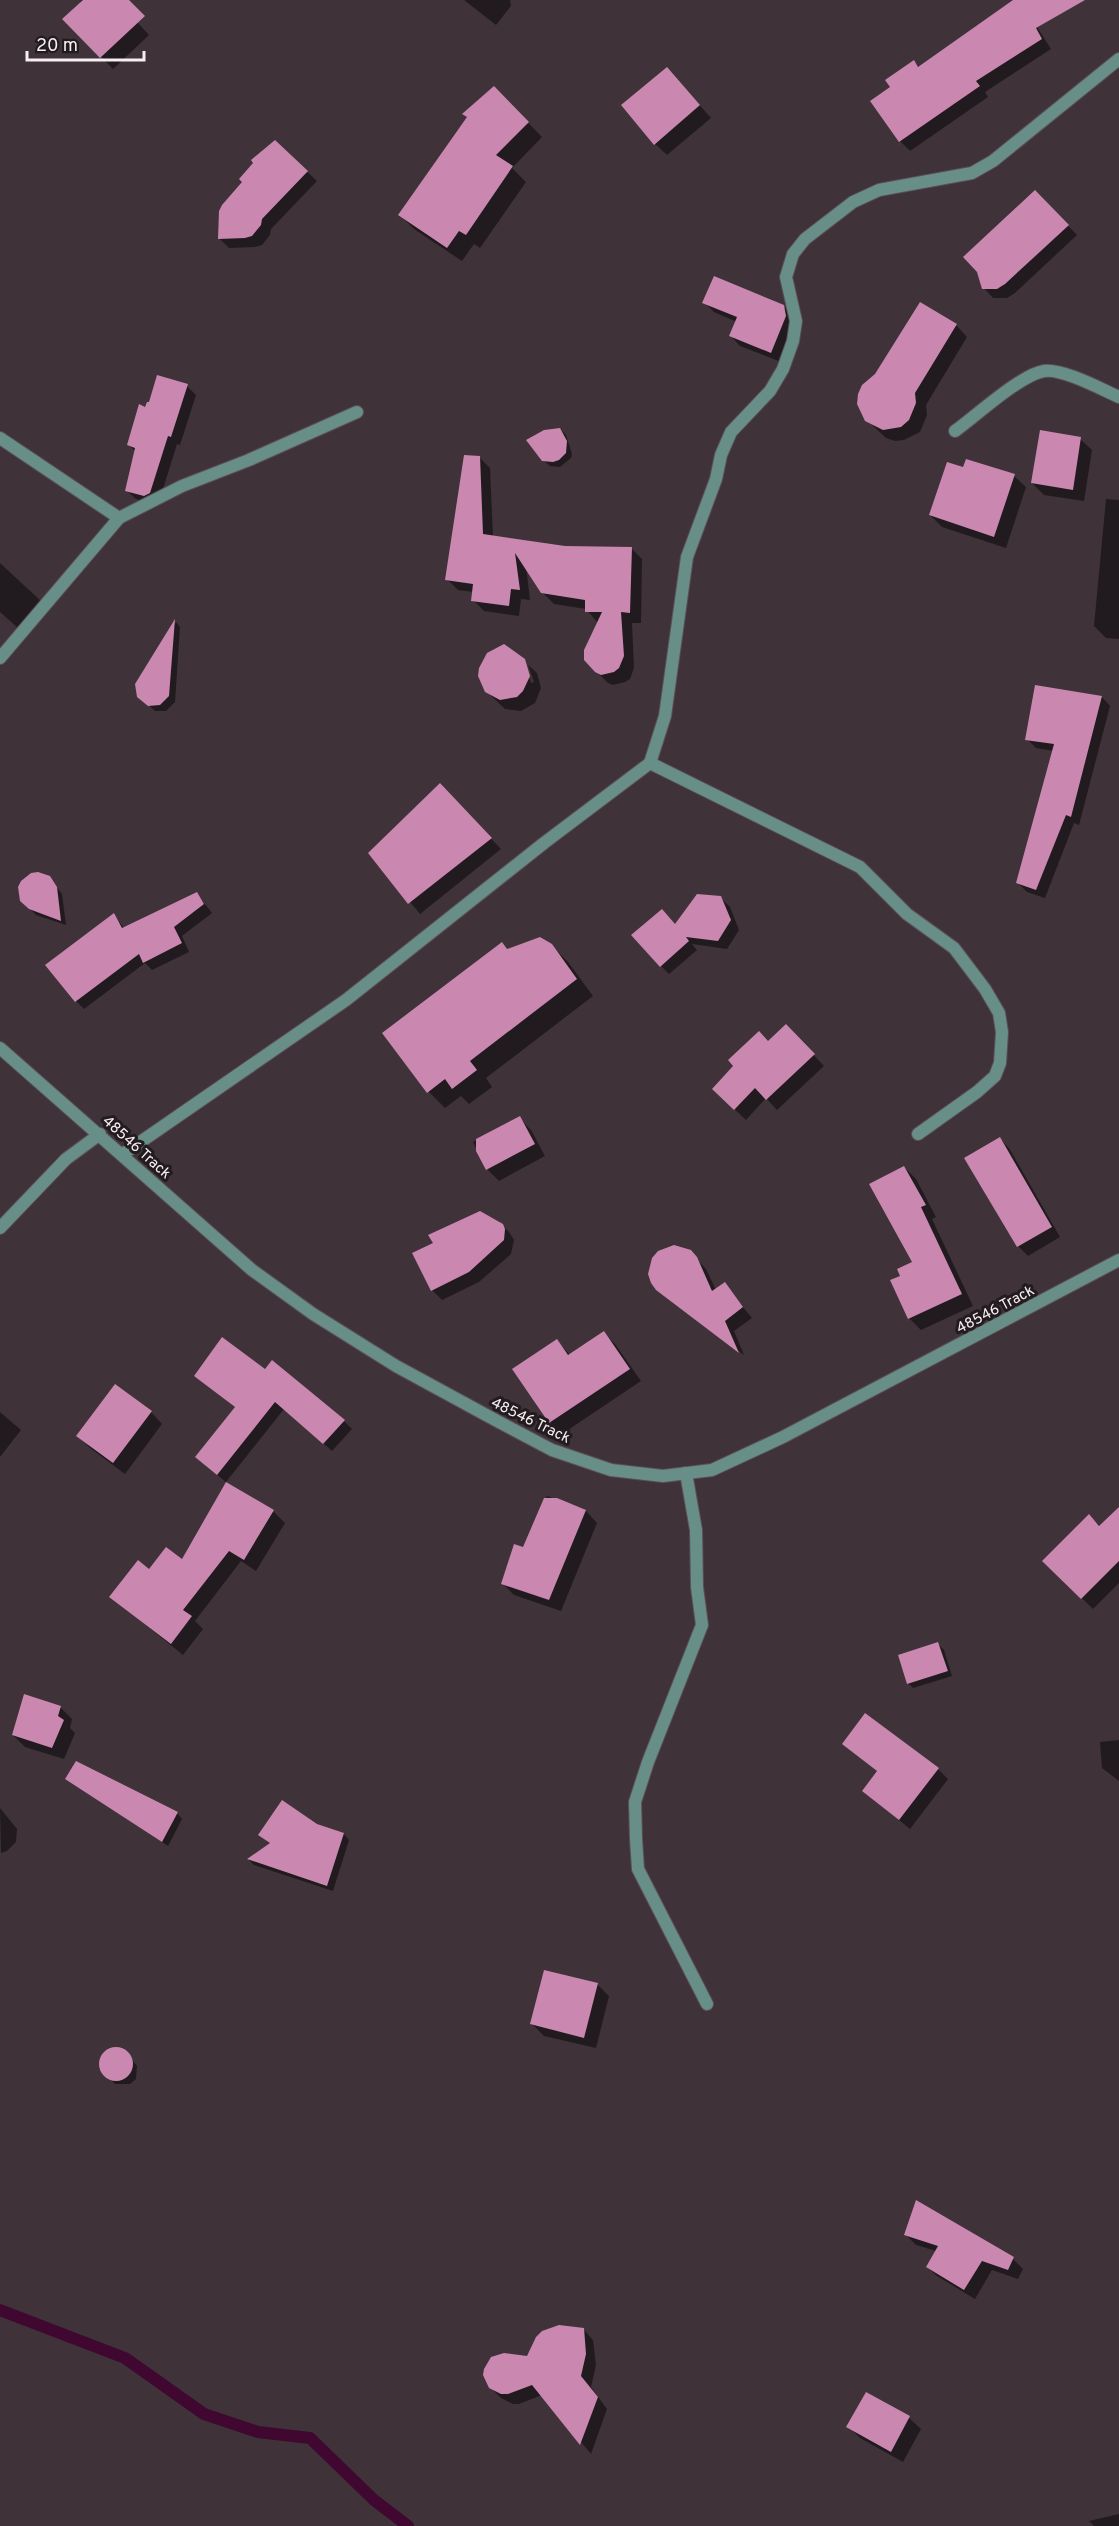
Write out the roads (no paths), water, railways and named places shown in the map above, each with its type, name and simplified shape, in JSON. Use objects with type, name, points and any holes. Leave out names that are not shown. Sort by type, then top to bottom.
[{"type":"street","points":[[123,1154],[346,1000],[544,843],[650,763],[664,716],[687,556],[716,479],[721,455],[732,432],[770,391],[783,369],[794,341],[796,321],[786,277],[793,254],[805,239],[862,198],[879,190],[972,173],[993,161],[1119,59]]},
{"type":"street","points":[[955,431],[1020,382],[1045,370],[1060,373],[1119,397]]},
{"type":"street","points":[[0,658],[118,518],[182,486],[249,460],[357,412]]},
{"type":"street","points":[[0,438],[118,518]]},
{"type":"street","points":[[650,763],[860,867],[907,914],[954,948],[985,989],[999,1013],[1002,1032],[1000,1063],[995,1076],[918,1134]]},
{"type":"street","name":"48546 Track","points":[[0,1048],[252,1270],[313,1314],[396,1366],[552,1450],[611,1470],[663,1476],[712,1470],[783,1437],[1119,1260]]},
{"type":"street","points":[[0,1228],[66,1159],[100,1134]]},
{"type":"street","points":[[686,1473],[696,1530],[697,1587],[702,1625],[648,1762],[635,1802],[636,1839],[638,1869],[708,2004]]},
{"type":"waterway","points":[[0,2310],[125,2358],[204,2414],[258,2432],[310,2438],[374,2500],[408,2526]]}]
